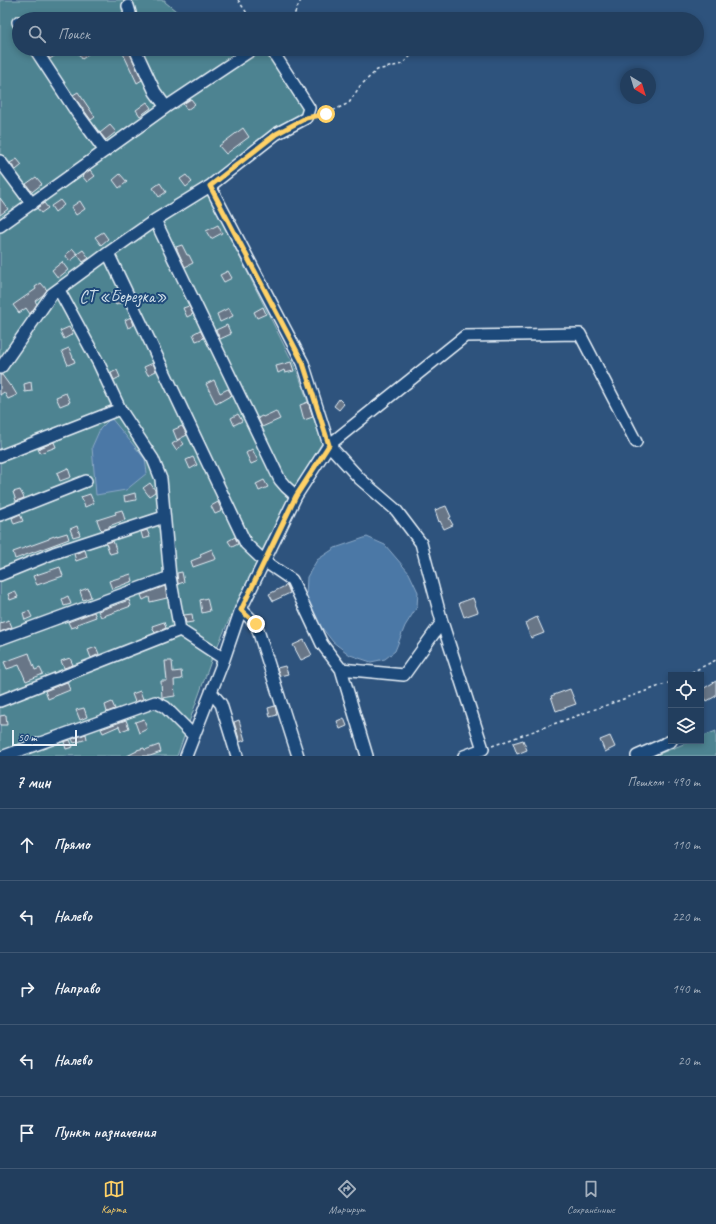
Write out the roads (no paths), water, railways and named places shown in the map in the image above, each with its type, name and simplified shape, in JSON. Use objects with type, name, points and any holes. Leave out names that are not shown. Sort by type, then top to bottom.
[{"type":"street","points":[[128,6],[130,12]]},
{"type":"street","points":[[40,56],[105,152]]},
{"type":"street","points":[[138,56],[155,92],[166,107]]},
{"type":"street","points":[[0,226],[166,107],[242,56]]},
{"type":"street","points":[[0,368],[52,294],[155,220],[210,186],[276,134],[306,118],[309,108],[276,56]]},
{"type":"street","points":[[0,161],[32,204]]},
{"type":"street","points":[[210,186],[303,363],[329,445],[360,479],[396,510],[421,543],[442,622],[483,749],[464,756]]},
{"type":"street","points":[[155,220],[280,480],[296,496]]},
{"type":"street","points":[[108,253],[246,544],[264,561],[292,580],[322,644],[341,669],[367,756]]},
{"type":"street","points":[[59,290],[99,364],[120,409],[154,459],[161,479],[170,577],[180,630],[224,659]]},
{"type":"street","points":[[186,756],[224,659],[241,610],[296,496],[329,445],[465,336],[580,334],[636,442]]},
{"type":"street","points":[[0,456],[120,409]]},
{"type":"street","points":[[0,515],[86,481]]},
{"type":"street","points":[[0,575],[54,553],[164,517]]},
{"type":"street","points":[[0,639],[170,577]]},
{"type":"street","points":[[241,610],[256,624],[298,756]]},
{"type":"street","points":[[341,669],[404,675],[442,622]]},
{"type":"street","points":[[0,701],[180,630]]},
{"type":"street","points":[[211,692],[221,704],[238,756]]},
{"type":"street","points":[[4,756],[155,702],[165,707],[194,736]]},
{"type":"street","points":[[637,756],[668,742]]},
{"type":"water","points":[[111,418],[145,459],[147,473],[126,490],[96,495],[92,447],[100,429]]},
{"type":"water","points":[[367,537],[385,545],[409,573],[418,592],[417,607],[405,626],[395,651],[385,659],[371,662],[350,655],[333,642],[316,620],[306,597],[307,577],[317,560],[335,548]]},
{"type":"park label","name":"СТ «Березка»","points":[[123,296]]}]
